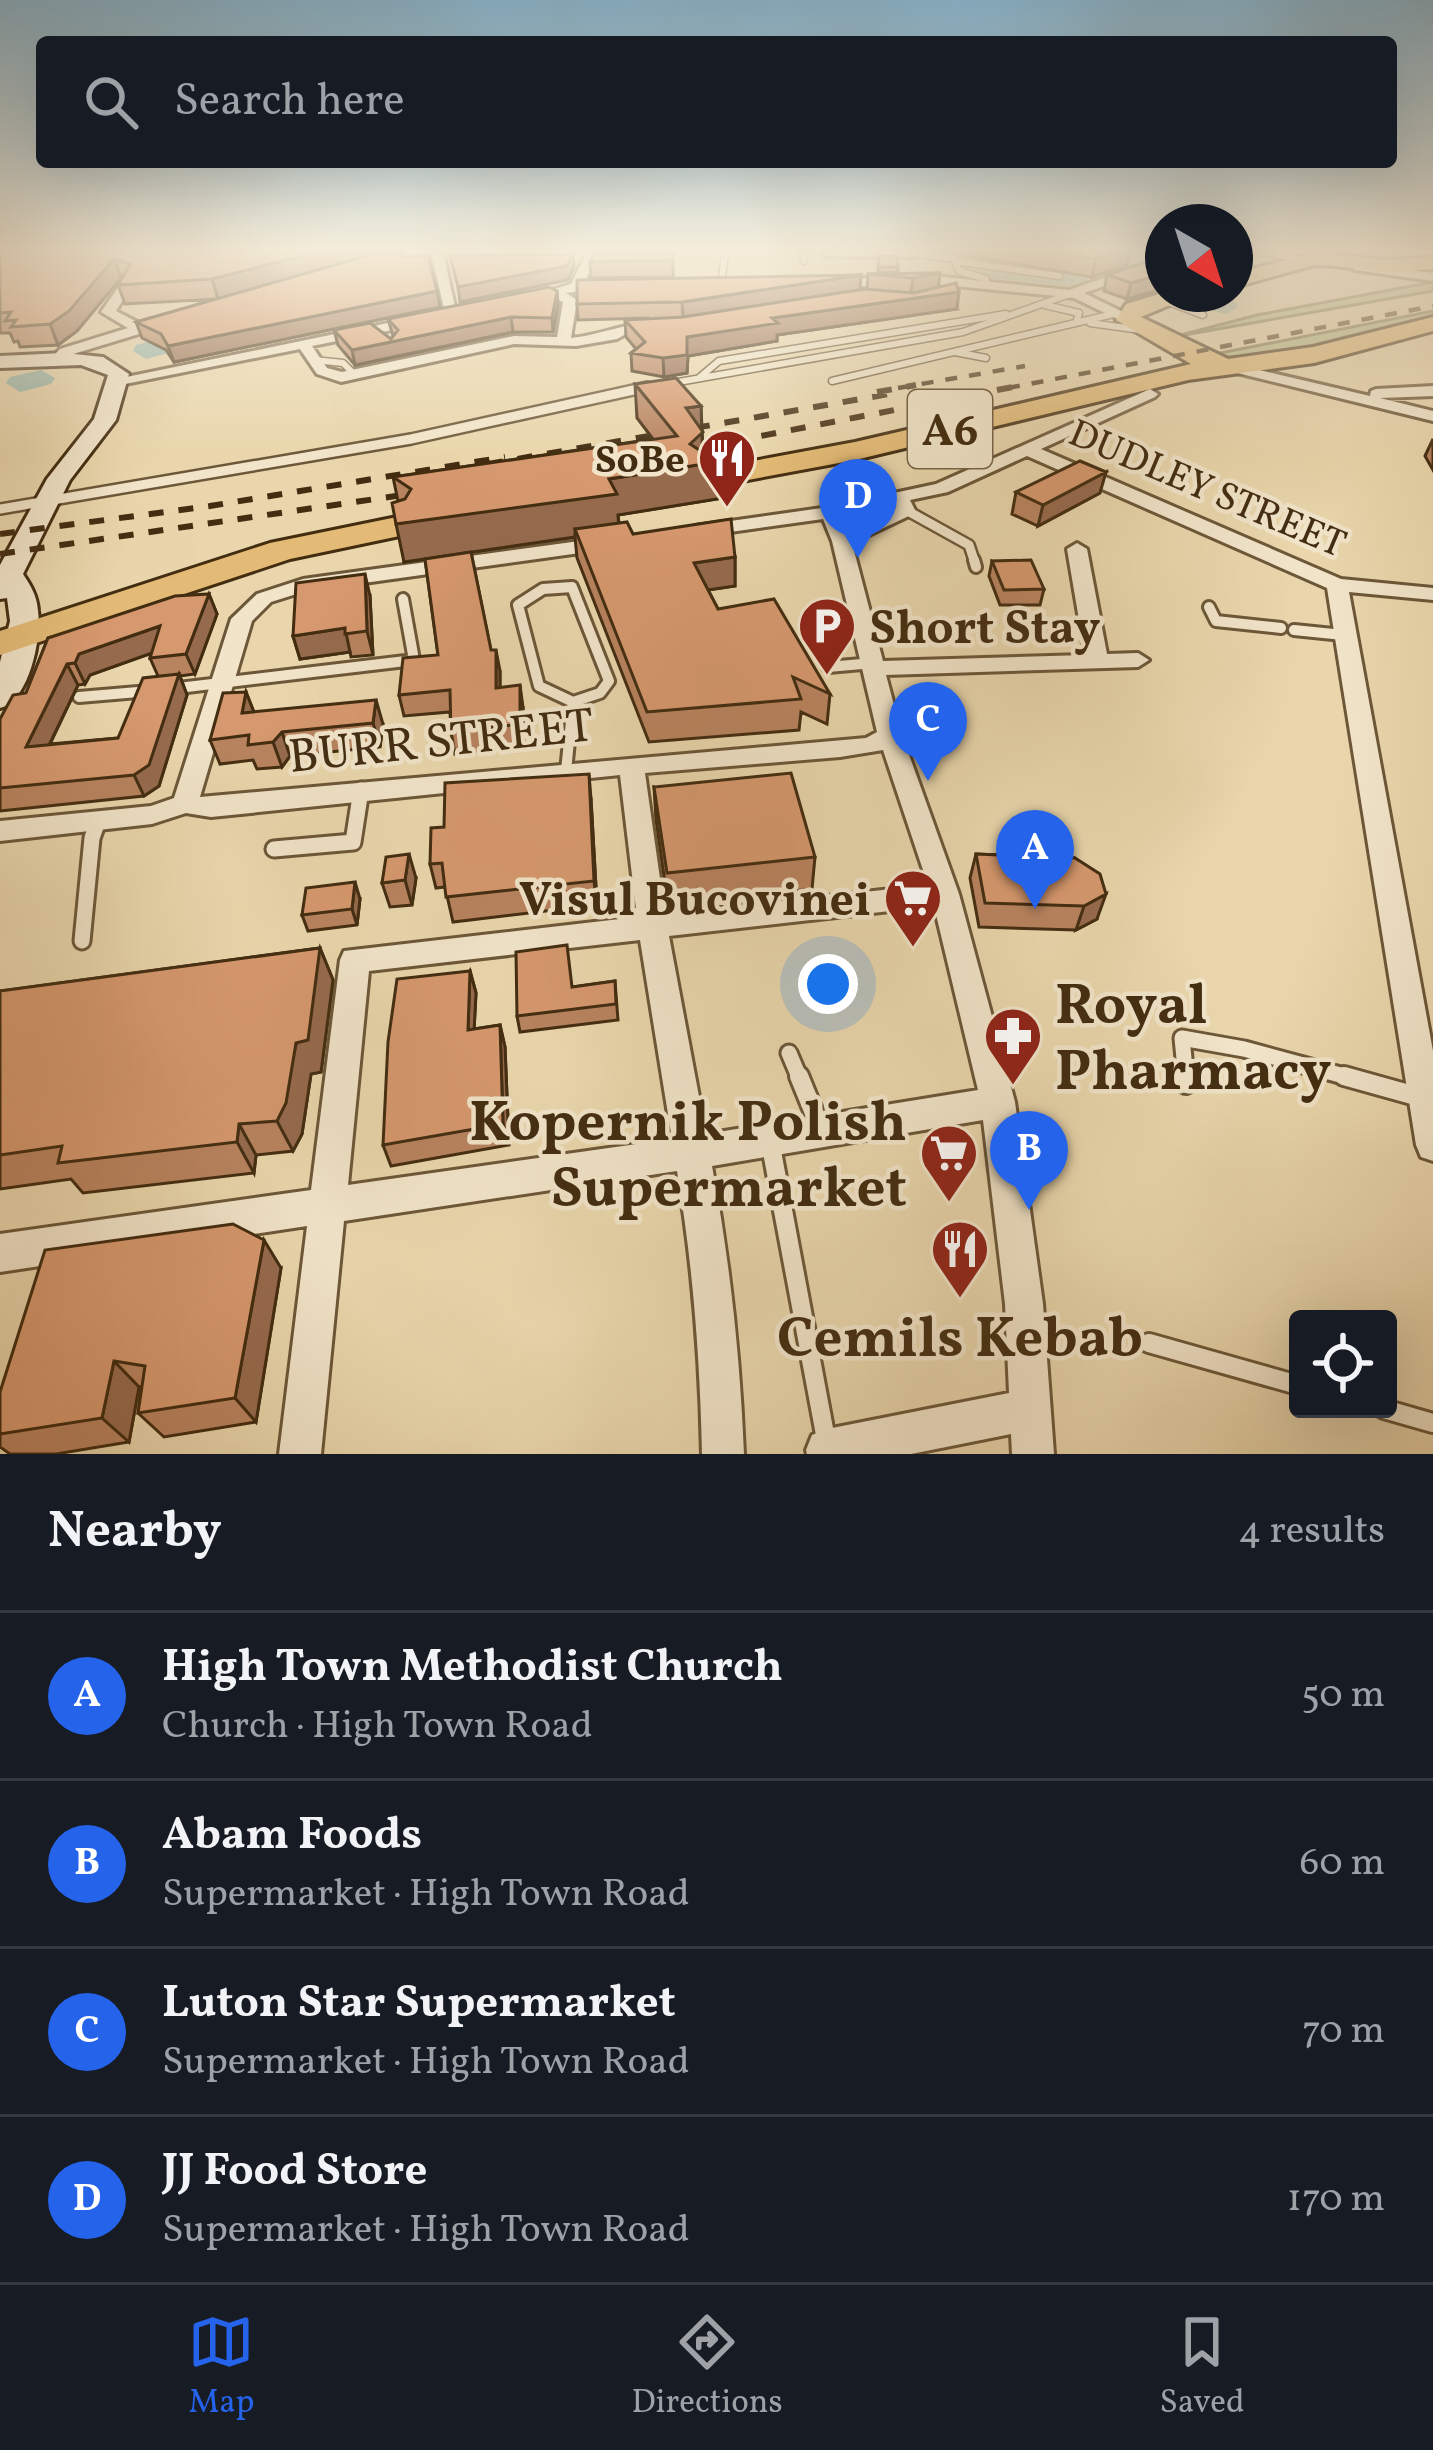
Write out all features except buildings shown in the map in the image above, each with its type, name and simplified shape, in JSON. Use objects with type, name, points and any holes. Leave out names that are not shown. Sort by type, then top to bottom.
[{"type":"highway","points":[[1154,320],[1194,366]]},
{"type":"highway","name":"A6","points":[[710,478],[855,451],[1194,366],[1282,369],[1433,324]]},
{"type":"highway","points":[[11,649],[210,581],[232,567],[312,542],[397,527]]},
{"type":"street","points":[[123,320],[133,325]]},
{"type":"street","points":[[0,357],[55,361],[133,325],[166,320]]},
{"type":"street","points":[[55,361],[71,376],[116,381],[420,320]]},
{"type":"street","points":[[564,339],[567,320]]},
{"type":"street","points":[[303,344],[325,373],[355,375],[514,340],[609,337],[640,325],[669,327]]},
{"type":"street","points":[[1282,369],[1363,399],[1433,416]]},
{"type":"street","points":[[0,698],[19,589],[5,584],[45,503],[105,420],[116,381]]},
{"type":"street","points":[[1363,399],[1371,394],[1433,391]]},
{"type":"street","points":[[682,533],[836,527],[903,505],[1150,394]]},
{"type":"street","name":"DUDLEY STREET","points":[[1028,450],[1337,585],[1433,594]]},
{"type":"street","points":[[836,527],[903,505]]},
{"type":"street","points":[[836,527],[890,735],[945,894],[998,1102],[1024,1304],[1033,1454]]},
{"type":"street","points":[[185,804],[242,619],[280,591],[594,538],[639,539]]},
{"type":"street","points":[[1076,549],[1097,659]]},
{"type":"street","points":[[1337,585],[1433,1145]]},
{"type":"street","points":[[875,666],[1138,660]]},
{"type":"street","name":"BURR STREET","points":[[0,831],[152,815],[185,804],[211,808],[361,790],[871,746],[890,735]]},
{"type":"street","points":[[631,766],[689,1153],[710,1251],[723,1454]]},
{"type":"street","points":[[300,1454],[355,960],[945,894]]},
{"type":"street","points":[[0,1253],[326,1202],[689,1153],[998,1102]]},
{"type":"street","points":[[823,1453],[1030,1409]]},
{"type":"lane","points":[[699,378],[719,361],[964,320]]},
{"type":"lane","points":[[0,509],[411,439],[574,400],[963,332],[1000,320]]},
{"type":"lane","points":[[1076,323],[1093,320]]},
{"type":"lane","points":[[832,381],[1093,320]]},
{"type":"lane","points":[[375,329],[393,346]]},
{"type":"lane","points":[[963,332],[1018,334]]},
{"type":"lane","points":[[954,352],[986,358]]},
{"type":"lane","points":[[903,505],[969,544],[976,567]]},
{"type":"lane","points":[[572,587],[609,681],[600,693],[573,702],[539,686],[534,677],[518,605],[543,589],[572,587]]},
{"type":"lane","points":[[79,698],[414,660],[403,598]]},
{"type":"lane","points":[[1210,607],[1216,620],[1343,635]]},
{"type":"lane","points":[[827,668],[875,666]]},
{"type":"lane","points":[[566,771],[573,702]]},
{"type":"lane","points":[[274,848],[353,842],[361,790]]},
{"type":"lane","points":[[82,941],[92,838],[98,821]]},
{"type":"lane","points":[[1186,1084],[1182,1038],[1244,1049],[1424,1098]]},
{"type":"lane","points":[[790,1053],[822,1131]]},
{"type":"lane","points":[[770,1140],[823,1453]]},
{"type":"lane","points":[[1149,1343],[1289,1382]]},
{"type":"lane","points":[[1397,1413],[1433,1423]]},
{"type":"green space","points":[[1238,320],[1270,320],[1173,337]]},
{"type":"green space","points":[[1388,320],[1426,320],[1291,352],[1210,355]]},
{"type":"waterway","points":[[146,351],[216,332]]},
{"type":"waterway","points":[[20,383],[41,378]]},
{"type":"railway","points":[[1008,388],[1361,320]]},
{"type":"railway","points":[[898,388],[1025,366]]},
{"type":"railway","points":[[877,392],[916,385]]},
{"type":"railway","points":[[673,453],[1023,385]]},
{"type":"railway","points":[[488,464],[895,393]]},
{"type":"railway","points":[[0,534],[210,506],[505,457]]},
{"type":"railway","points":[[0,554],[430,491]]},
{"type":"place","name":"SoBe","points":[[727,509]]},
{"type":"place","name":"JJ Food Store","points":[[858,558]]},
{"type":"place","name":"Short Stay","points":[[827,677]]},
{"type":"place","name":"Luton Star Supermarket","points":[[928,781]]},
{"type":"place","name":"High Town Methodist Church","points":[[1035,909]]},
{"type":"place","name":"Visul Bucovinei","points":[[913,949]]},
{"type":"place","name":"Royal Pharmacy","points":[[1013,1087]]},
{"type":"place","name":"Kopernik Polish Supermarket","points":[[949,1204]]},
{"type":"place","name":"Abam Foods","points":[[1029,1210]]},
{"type":"place","name":"Cemils Kebab","points":[[960,1300]]}]
